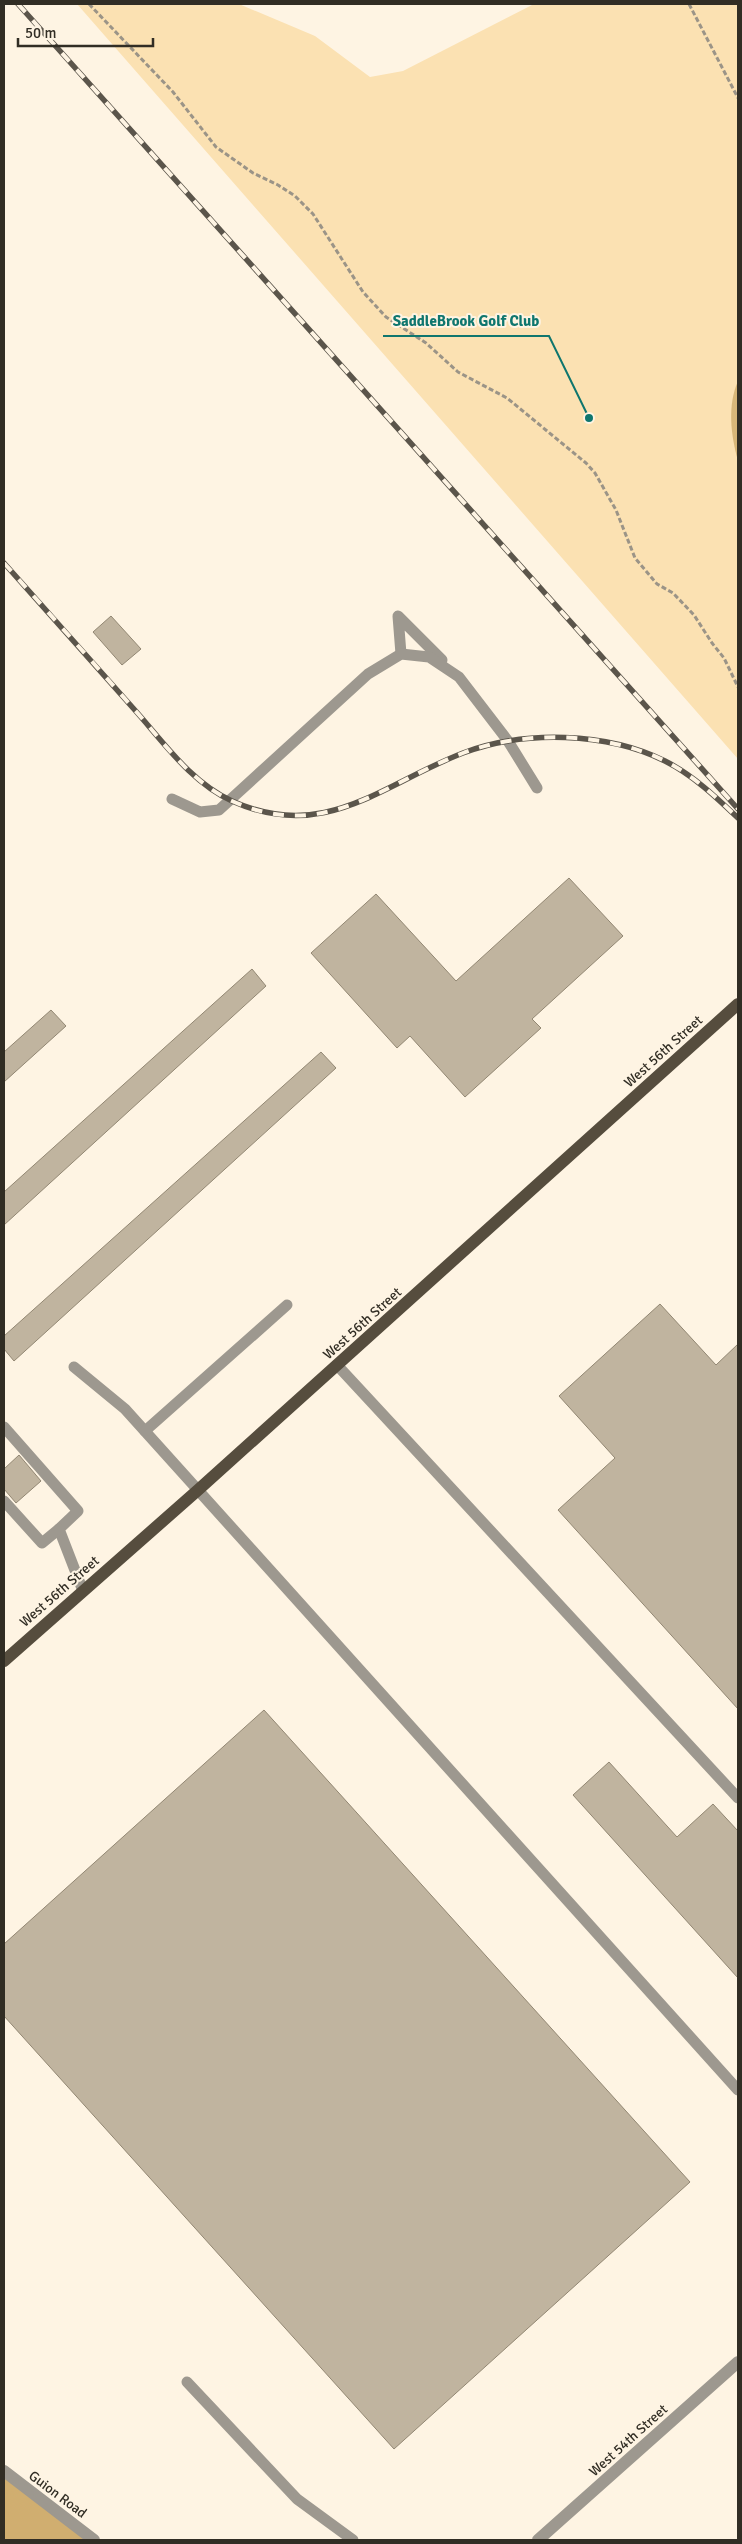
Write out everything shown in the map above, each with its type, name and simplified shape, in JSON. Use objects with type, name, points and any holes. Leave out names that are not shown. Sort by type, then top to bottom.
[{"type":"main road","name":"West 56th Street","points":[[4,1661],[198,1490],[738,1004]]},
{"type":"street","name":"West 54th Street","points":[[538,2540],[738,2362]]},
{"type":"street","name":"Guion Road","points":[[4,2471],[94,2540]]},
{"type":"lane","points":[[401,654],[398,616],[459,677],[504,736],[538,788]]},
{"type":"lane","points":[[172,799],[200,812],[220,810],[368,674],[401,654],[429,657],[459,677]]},
{"type":"lane","points":[[145,1431],[287,1305]]},
{"type":"lane","points":[[337,1365],[738,1798]]},
{"type":"lane","points":[[74,1367],[125,1409],[738,2090]]},
{"type":"lane","points":[[4,1427],[78,1511],[42,1543],[4,1501]]},
{"type":"lane","points":[[59,1529],[83,1591]]},
{"type":"lane","points":[[187,2382],[297,2499],[353,2540]]},
{"type":"path","points":[[89,4],[173,92],[216,147],[253,173],[286,191],[313,214],[363,292],[386,317],[426,343],[458,372],[507,398],[595,473],[616,510],[636,558],[657,584],[673,593],[694,614],[724,658],[738,687]]},
{"type":"path","points":[[690,4],[738,98]]},
{"type":"shaded area","points":[[77,4],[239,4],[315,36],[370,77],[403,71],[534,4],[738,4],[738,759]]},
{"type":"shaded area","points":[[738,381],[738,461],[731,411]]},
{"type":"shaded area","points":[[4,2471],[94,2540],[4,2540]]},
{"type":"building","points":[[111,616],[141,649],[122,665],[93,632]]},
{"type":"building","points":[[569,878],[623,936],[532,1019],[541,1028],[465,1097],[410,1036],[397,1048],[311,953],[376,894],[456,981]]},
{"type":"building","points":[[252,969],[266,986],[4,1225],[4,1192]]},
{"type":"building","points":[[51,1010],[66,1026],[4,1082],[4,1052]]},
{"type":"building","points":[[321,1052],[336,1068],[14,1361],[4,1349],[4,1336]]},
{"type":"building","points":[[660,1304],[716,1365],[738,1344],[738,1709],[558,1510],[615,1458],[559,1396]]},
{"type":"building","points":[[19,1455],[41,1481],[16,1503],[4,1489],[4,1469]]},
{"type":"building","points":[[264,1710],[690,2182],[394,2449],[4,2016],[4,1944]]},
{"type":"building","points":[[609,1762],[677,1837],[713,1804],[738,1831],[738,1978],[573,1795]]},
{"type":"railway","points":[[18,4],[738,809]]},
{"type":"railway","points":[[4,563],[190,772],[217,793],[232,801],[265,812],[296,816],[325,812],[379,793],[463,753],[512,740],[565,738],[618,744],[642,751],[665,761],[713,794],[738,818]]},
{"type":"place","name":"SaddleBrook Golf Club","points":[[589,418]]}]
